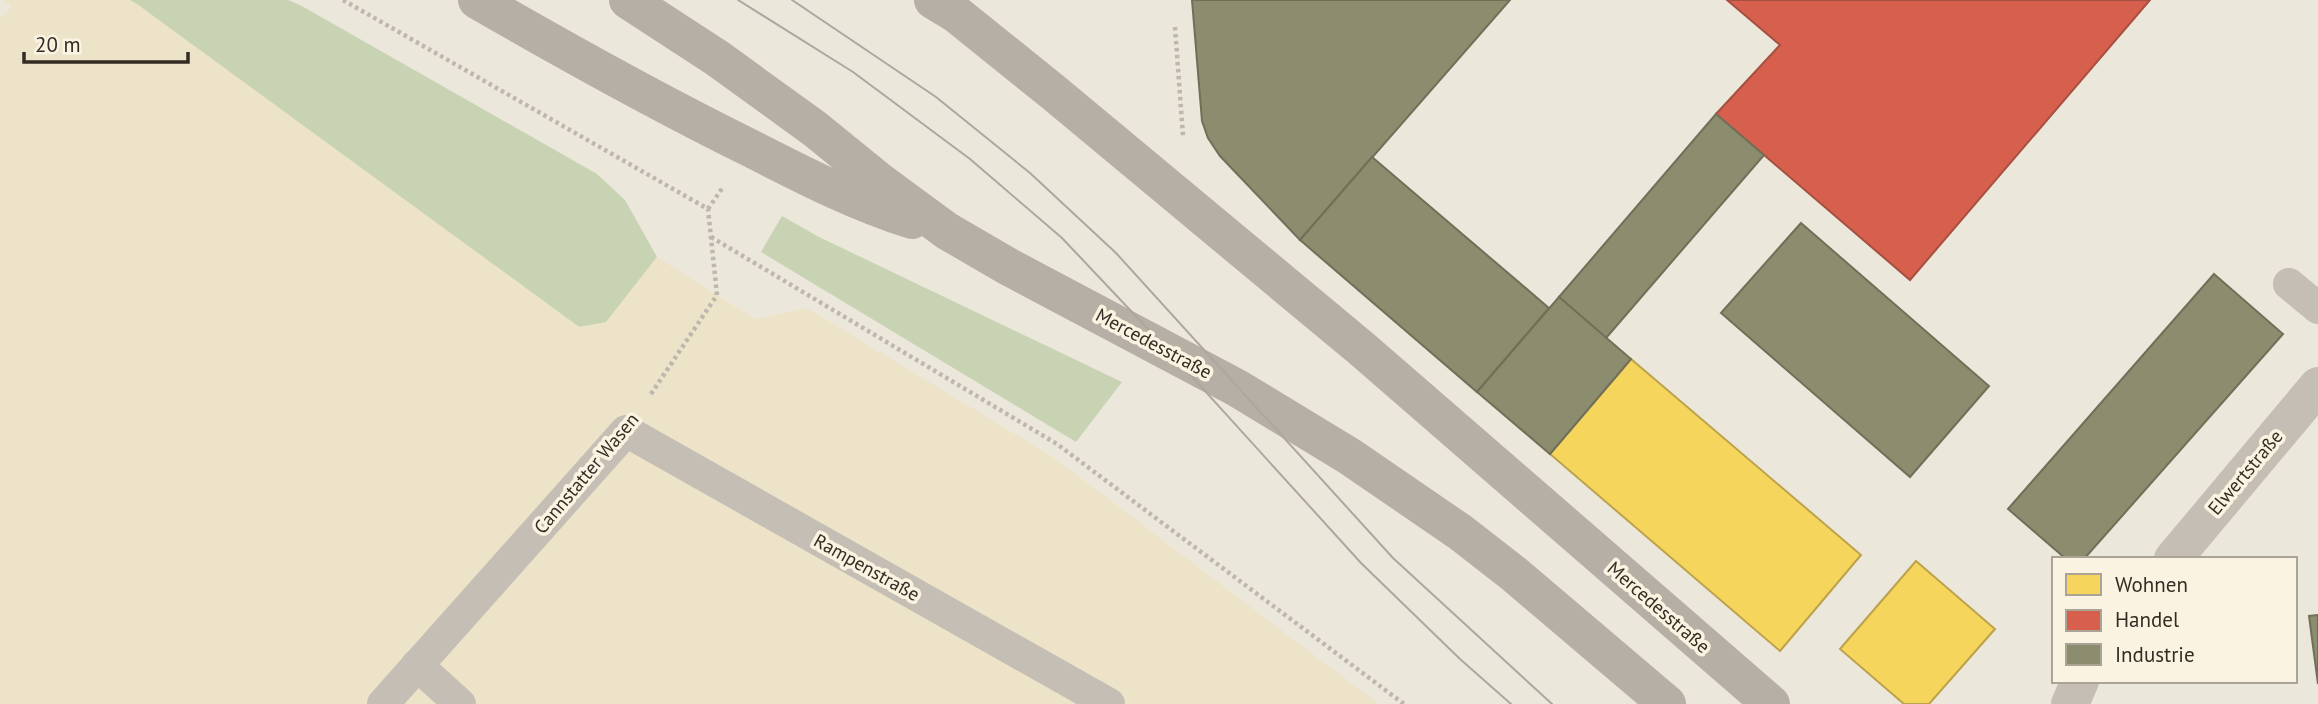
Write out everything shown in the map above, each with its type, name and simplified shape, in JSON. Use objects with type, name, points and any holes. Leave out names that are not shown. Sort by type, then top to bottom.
[{"type":"main road","points":[[477,0],[610,76],[828,187],[872,207],[947,231]]},
{"type":"main road","name":"Mercedesstraße","points":[[628,0],[717,58],[815,129],[947,231],[1009,267],[1225,381],[1349,456],[1460,532],[1514,574],[1667,704]]},
{"type":"main road","name":"Mercedesstraße","points":[[948,3],[1362,349],[1771,704]]},
{"type":"street","name":"Elwertstraße","points":[[2175,557],[2318,386]]},
{"type":"street","points":[[2070,704],[2079,683]]},
{"type":"lane","points":[[2289,284],[2318,308]]},
{"type":"lane","name":"Cannstatter Wasen","points":[[383,704],[626,431]]},
{"type":"lane","name":"Rampenstraße","points":[[626,431],[1109,704]]},
{"type":"lane","points":[[417,665],[460,704]]},
{"type":"path","points":[[343,0],[708,209],[725,184]]},
{"type":"path","points":[[1175,27],[1188,203]]},
{"type":"path","name":"Cannstatter Wasen","points":[[626,431],[717,295],[708,209]]},
{"type":"path","points":[[711,237],[1057,444],[1404,704]]},
{"type":"green space","points":[[130,0],[288,0],[300,5],[597,174],[625,200],[657,257],[606,323],[579,327]]},
{"type":"green space","points":[[782,216],[819,237],[1122,382],[1076,442],[761,252]]},
{"type":"shaded area","points":[[2,0],[130,0],[579,327],[606,322],[657,257],[755,319],[807,308],[1053,457],[1379,704],[0,704],[0,19],[11,6]]},
{"type":"building: Wohnen","points":[[1631,359],[1861,555],[1780,651],[1550,454]]},
{"type":"building: Wohnen","points":[[1916,561],[1995,629],[1929,704],[1904,704],[1840,649]]},
{"type":"building: Handel","points":[[1727,0],[2150,0],[1910,280],[1716,114],[1780,45]]},
{"type":"building: Industrie","points":[[1192,0],[1510,0],[1300,240],[1220,156],[1208,138],[1202,121]]},
{"type":"building: Industrie","points":[[1716,114],[1764,155],[1606,338],[1559,297]]},
{"type":"building: Industrie","points":[[1372,157],[1549,308],[1477,392],[1300,240]]},
{"type":"building: Industrie","points":[[1801,223],[1989,386],[1910,477],[1721,313]]},
{"type":"building: Industrie","points":[[2214,274],[2283,334],[2086,557],[2064,557],[2008,509]]},
{"type":"building: Industrie","points":[[1559,297],[1631,359],[1550,454],[1477,392]]},
{"type":"building: Industrie","points":[[2318,615],[2318,684],[2309,616]]},
{"type":"tram line","points":[[738,0],[853,72],[970,159],[1062,238],[1361,563],[1460,659],[1511,704]]},
{"type":"tram line","points":[[792,0],[936,97],[1030,173],[1116,253],[1393,558],[1552,704]]}]
